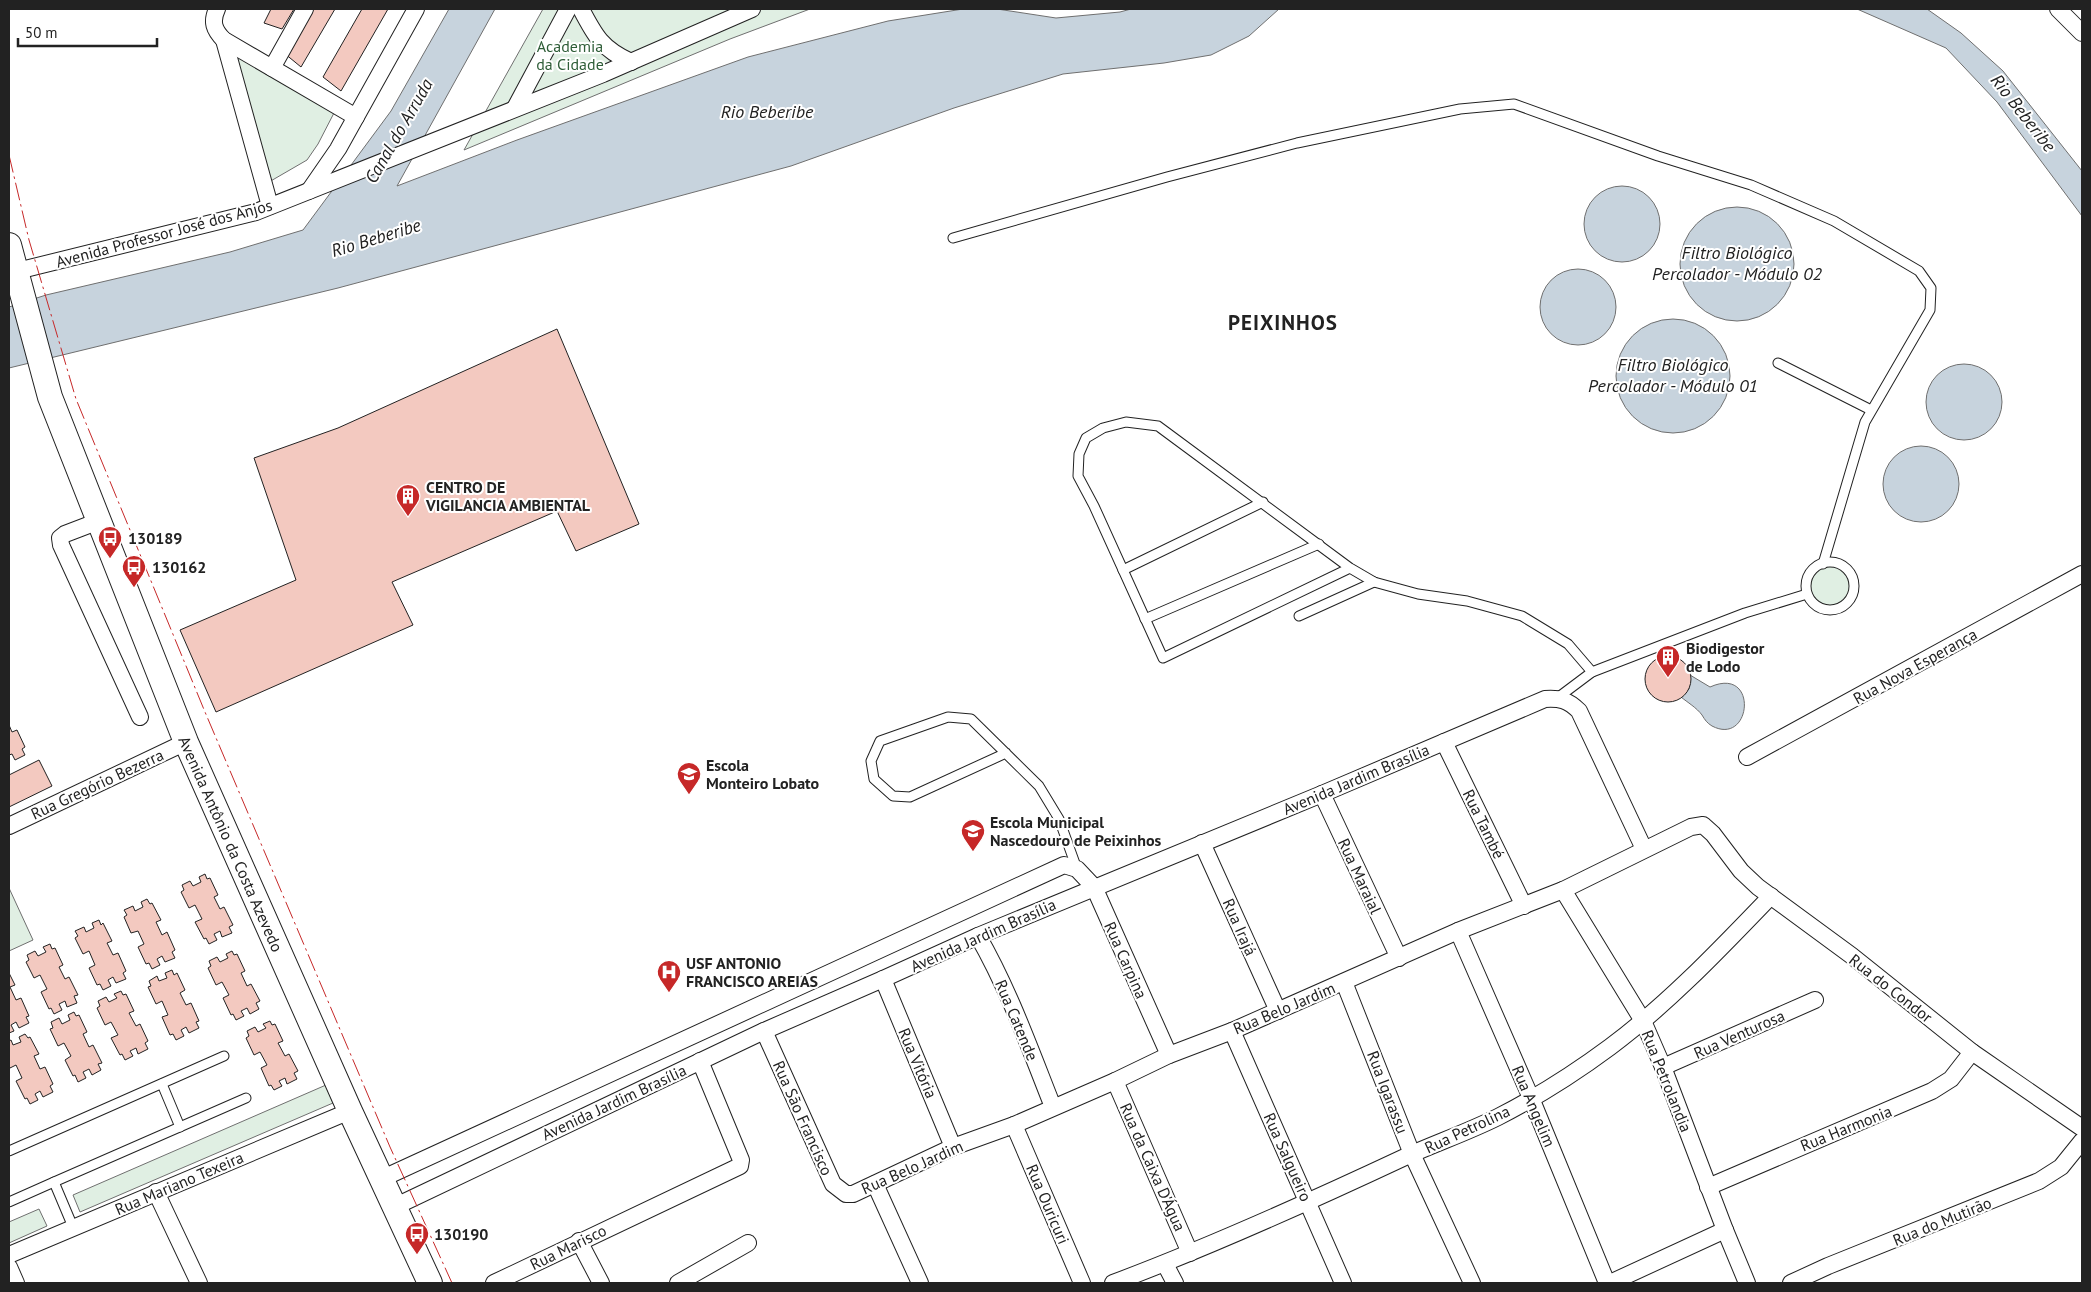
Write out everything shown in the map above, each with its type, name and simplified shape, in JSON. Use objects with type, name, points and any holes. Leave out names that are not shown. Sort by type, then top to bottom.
[{"type":"main road","name":"Avenida Antônio da Costa Azevedo","points":[[9,245],[14,277],[48,392],[186,742],[350,1111],[430,1283]]},
{"type":"street","points":[[217,9],[213,23],[216,32],[224,40],[356,117]]},
{"type":"street","points":[[272,68],[305,9]]},
{"type":"street","points":[[309,191],[338,149],[416,9]]},
{"type":"street","points":[[515,108],[568,9]]},
{"type":"street","points":[[581,9],[602,44],[613,54],[631,62]]},
{"type":"street","name":"Avenida Professor José dos Anjos","points":[[14,277],[256,212],[631,62],[752,9]]},
{"type":"street","points":[[2058,9],[2082,33]]},
{"type":"street","points":[[224,40],[270,206]]},
{"type":"street","points":[[99,521],[65,534],[60,538],[61,545],[140,717]]},
{"type":"street","name":"Rua Nova Esperança","points":[[1747,757],[2082,574]]},
{"type":"street","name":"Avenida Jardim Brasília","points":[[394,1207],[764,1031],[978,936],[1322,794],[1545,699],[1556,699]]},
{"type":"street","points":[[1556,699],[1564,699],[1579,711],[1644,849]]},
{"type":"street","name":"Rua Gregório Bezerra","points":[[9,826],[186,742]]},
{"type":"street","name":"Rua També","points":[[1444,742],[1524,906]]},
{"type":"street","name":"Rua Maraial","points":[[1322,794],[1399,958]]},
{"type":"street","name":"Rua Belo Jardim","points":[[852,1194],[953,1147],[1014,1125],[1169,1055],[1232,1031],[1458,931],[1563,890],[1691,827],[1703,826],[1713,834]]},
{"type":"street","name":"Rua do Condor","points":[[1713,834],[1741,871],[1771,896],[1852,956],[1972,1052],[2082,1128]]},
{"type":"street","name":"Rua Irajá","points":[[1202,843],[1278,1011]]},
{"type":"street","name":"Avenida Jardim Brasília","points":[[381,1179],[987,900],[1064,866],[1078,869]]},
{"type":"street","name":"Rua Carpina","points":[[1078,869],[1094,887],[1169,1055]]},
{"type":"street","name":"Rua Petrolandia","points":[[1563,890],[1643,1021],[1663,1067],[1708,1187],[1747,1283]]},
{"type":"street","name":"Rua Petrolina","points":[[1113,1283],[1165,1264],[1309,1202],[1412,1154],[1498,1117],[1532,1098],[1610,1047],[1643,1021],[1693,976],[1771,896]]},
{"type":"street","name":"Rua Angelim","points":[[1458,931],[1532,1098],[1608,1283]]},
{"type":"street","name":"Rua Catende","points":[[978,936],[992,960],[1008,995],[1053,1107]]},
{"type":"street","name":"Rua Vitória","points":[[883,979],[953,1147]]},
{"type":"street","name":"Rua Igarassu","points":[[1344,982],[1412,1154],[1472,1283]]},
{"type":"street","name":"Rua Venturosa","points":[[1663,1067],[1815,1000]]},
{"type":"street","name":"Rua São Francisco","points":[[764,1031],[833,1184],[846,1194],[852,1194]]},
{"type":"street","name":"Rua Salgueiro","points":[[1232,1031],[1309,1202],[1343,1283]]},
{"type":"street","name":"Rua Harmonia","points":[[1708,1187],[1932,1091],[1951,1079],[1972,1052]]},
{"type":"street","name":"Rua Marisco","points":[[494,1283],[740,1166],[741,1160],[700,1061]]},
{"type":"street","name":"Rua da Caixa D'Água","points":[[1115,1081],[1190,1253]]},
{"type":"street","name":"Rua Mariano Texeira","points":[[9,1254],[350,1111]]},
{"type":"street","name":"Rua Ouricuri","points":[[1014,1125],[1082,1283]]},
{"type":"street","name":"Rua do Mutirão","points":[[1791,1283],[1828,1266],[2039,1181],[2061,1166],[2082,1141]]},
{"type":"street","points":[[875,1184],[920,1283]]},
{"type":"street","points":[[156,1192],[199,1283]]},
{"type":"street","points":[[1608,1283],[1725,1230]]},
{"type":"street","points":[[579,1241],[601,1283]]},
{"type":"street","points":[[678,1283],[748,1243]]},
{"type":"street","points":[[1165,1264],[1175,1283]]},
{"type":"street","points":[[9,1267],[16,1283]]},
{"type":"lane","points":[[953,238],[1167,177],[1297,143],[1460,109],[1514,104],[1658,156],[1751,185],[1834,221],[1919,271],[1931,288],[1930,310],[1871,410],[1862,431],[1823,564]]},
{"type":"lane","points":[[1778,363],[1871,410]]},
{"type":"lane","points":[[1350,568],[1163,658],[1094,506],[1078,476],[1079,454],[1086,438],[1103,428],[1126,422],[1158,426],[1350,568],[1374,582],[1418,594],[1467,601],[1522,616],[1568,644],[1592,672]]},
{"type":"lane","points":[[1123,570],[1263,502]]},
{"type":"lane","points":[[1146,620],[1319,544]]},
{"type":"lane","points":[[1823,564],[1838,564],[1849,572],[1854,586],[1849,601],[1837,609],[1822,609],[1810,601],[1807,594],[1806,586],[1811,572],[1823,564]]},
{"type":"lane","points":[[1299,616],[1374,582]]},
{"type":"lane","points":[[1556,699],[1592,672],[1745,613],[1807,594]]},
{"type":"lane","points":[[1006,753],[910,797],[893,796],[874,779],[871,761],[880,741],[948,717],[971,719],[1006,753],[1039,786],[1058,819],[1078,869]]},
{"type":"lane","points":[[9,1151],[224,1056]]},
{"type":"lane","points":[[162,1084],[180,1127]]},
{"type":"lane","points":[[9,1202],[246,1098]]},
{"type":"lane","points":[[54,1182],[73,1227]]},
{"type":"green space","name":"Academia da Cidade","points":[[543,9],[810,9],[730,39],[464,150]]},
{"type":"green space","points":[[233,51],[335,111],[318,144],[307,160],[269,182]]},
{"type":"green space","points":[[1834,566],[1842,569],[1848,575],[1851,587],[1848,599],[1842,605],[1826,608],[1818,605],[1812,599],[1809,583],[1812,575],[1818,569]]},
{"type":"green space","points":[[9,888],[33,940],[9,951]]},
{"type":"green space","points":[[326,1085],[333,1103],[80,1212],[73,1195]]},
{"type":"green space","points":[[39,1209],[47,1226],[9,1243],[9,1222]]},
{"type":"water","name":"Rio Beberibe","points":[[449,9],[495,9],[397,186],[517,140],[748,57],[888,21],[963,9],[997,9],[1056,18],[1120,12],[1131,9],[1279,9],[1249,36],[1211,55],[1164,63],[1063,74],[954,108],[791,166],[338,288],[9,368],[9,307],[46,295],[230,252],[303,230],[391,111]]},
{"type":"water","points":[[1857,9],[1927,9],[1961,33],[2003,71],[2082,171],[2082,216],[1997,102],[1946,48]]},
{"type":"water","points":[[1622,186],[1636,189],[1649,197],[1657,210],[1660,224],[1657,238],[1649,251],[1636,259],[1622,262],[1608,259],[1595,251],[1587,238],[1584,224],[1587,210],[1595,197],[1608,189]]},
{"type":"water","name":"Filtro Biológico Percolador - Módulo 02","points":[[1737,207],[1759,211],[1777,224],[1790,242],[1794,264],[1790,286],[1777,304],[1759,317],[1737,321],[1715,317],[1697,304],[1684,286],[1680,264],[1684,242],[1697,224],[1715,211]]},
{"type":"water","points":[[1578,269],[1592,272],[1605,280],[1613,293],[1616,307],[1613,321],[1605,334],[1592,342],[1578,345],[1564,342],[1551,334],[1543,321],[1540,307],[1543,293],[1551,280],[1564,272]]},
{"type":"water","name":"Filtro Biológico Percolador - Módulo 01","points":[[1673,319],[1695,323],[1713,336],[1726,354],[1730,376],[1726,398],[1713,416],[1695,429],[1673,433],[1651,429],[1633,416],[1620,398],[1616,376],[1620,354],[1633,336],[1651,323]]},
{"type":"water","points":[[1964,364],[1978,367],[1991,375],[1999,388],[2002,402],[1999,416],[1991,429],[1978,437],[1964,440],[1950,437],[1937,429],[1929,416],[1926,402],[1929,388],[1937,375],[1950,367]]},
{"type":"water","points":[[1921,446],[1935,449],[1948,457],[1956,470],[1959,484],[1956,498],[1948,511],[1935,519],[1921,522],[1907,519],[1894,511],[1886,498],[1883,484],[1886,470],[1894,457],[1907,449]]},
{"type":"water","name":"Biodigestor de Lodo","points":[[1690,675],[1710,687],[1726,683],[1737,687],[1743,695],[1744,706],[1742,717],[1735,726],[1725,729],[1712,726],[1681,697],[1689,689]]},
{"type":"building","points":[[271,9],[294,9],[282,29],[264,23]]},
{"type":"building","points":[[309,9],[335,9],[301,67],[284,53]]},
{"type":"building","points":[[362,9],[388,9],[341,91],[323,77]]},
{"type":"building","name":"CENTRO DE VIGILANCIA AMBIENTAL","points":[[557,329],[639,524],[576,551],[557,511],[392,582],[413,625],[216,712],[180,630],[296,580],[254,458],[338,428]]},
{"type":"building","name":"Biodigestor de Lodo","points":[[1668,656],[1681,660],[1687,666],[1691,679],[1687,692],[1681,698],[1668,702],[1655,698],[1649,692],[1645,679],[1649,666],[1655,660]]},
{"type":"building","points":[[9,725],[12,732],[17,730],[25,747],[22,749],[25,755],[15,760],[12,754],[9,755]]},
{"type":"building","points":[[39,760],[52,786],[9,807],[9,775]]},
{"type":"building","points":[[205,874],[207,879],[210,878],[218,895],[214,897],[220,909],[224,907],[233,925],[229,927],[232,933],[222,937],[220,931],[214,934],[217,940],[209,944],[206,938],[204,939],[195,922],[202,919],[195,905],[189,908],[181,892],[184,890],[182,885],[190,881],[193,886],[201,882],[199,877]]},
{"type":"building","points":[[147,899],[150,904],[152,903],[161,920],[156,922],[162,935],[167,932],[175,950],[172,952],[175,958],[165,962],[162,956],[157,959],[160,965],[152,969],[149,963],[146,964],[138,947],[144,944],[138,931],[131,933],[124,917],[127,915],[124,910],[133,906],[135,911],[143,907],[141,902]]},
{"type":"building","points":[[99,920],[101,925],[103,923],[112,941],[107,943],[113,955],[118,953],[126,971],[123,973],[126,979],[116,983],[113,977],[108,980],[111,986],[103,990],[100,984],[97,985],[89,968],[95,965],[89,951],[83,954],[75,938],[78,936],[75,931],[84,927],[86,932],[94,928],[92,923]]},
{"type":"building","points":[[50,944],[52,949],[55,948],[63,965],[59,967],[65,979],[69,977],[78,995],[74,996],[77,1003],[67,1007],[65,1001],[59,1004],[62,1010],[54,1014],[51,1008],[49,1009],[41,992],[47,989],[40,975],[34,978],[26,962],[29,960],[27,955],[35,951],[38,956],[46,952],[43,947]]},
{"type":"building","points":[[232,951],[234,955],[237,954],[245,971],[241,973],[247,986],[251,984],[260,1001],[256,1003],[259,1009],[250,1014],[247,1008],[241,1011],[244,1016],[236,1020],[233,1014],[231,1015],[223,998],[229,995],[222,982],[216,985],[208,968],[211,966],[209,961],[217,957],[220,962],[228,958],[226,954]]},
{"type":"building","points":[[172,970],[174,975],[177,973],[185,990],[180,993],[186,1005],[191,1003],[199,1021],[196,1022],[199,1028],[189,1033],[186,1027],[181,1030],[184,1036],[176,1040],[173,1034],[170,1035],[162,1017],[168,1015],[162,1001],[156,1004],[148,987],[151,986],[149,981],[157,976],[159,981],[167,978],[165,973]]},
{"type":"building","points":[[9,973],[15,985],[10,987],[16,1000],[21,998],[29,1016],[26,1017],[29,1023],[19,1028],[16,1022],[11,1025],[14,1031],[9,1033]]},
{"type":"building","points":[[121,991],[123,995],[126,994],[134,1011],[129,1013],[136,1026],[140,1024],[148,1041],[145,1043],[148,1049],[138,1054],[136,1048],[130,1051],[133,1056],[125,1060],[122,1054],[120,1055],[111,1038],[118,1035],[111,1022],[105,1025],[97,1008],[100,1006],[98,1001],[106,997],[109,1002],[117,998],[114,994]]},
{"type":"building","points":[[74,1012],[76,1016],[79,1015],[87,1032],[83,1034],[89,1047],[93,1045],[102,1063],[98,1064],[101,1070],[92,1075],[89,1069],[83,1072],[86,1078],[78,1082],[65,1060],[71,1056],[64,1043],[58,1046],[50,1029],[53,1028],[51,1022],[59,1018],[62,1024],[70,1020],[68,1015]]},
{"type":"building","points":[[270,1021],[272,1025],[275,1024],[283,1041],[278,1043],[285,1056],[289,1054],[298,1071],[294,1073],[297,1079],[287,1084],[285,1078],[279,1081],[282,1086],[274,1090],[271,1085],[269,1086],[261,1068],[267,1065],[260,1052],[254,1055],[246,1038],[249,1036],[247,1031],[255,1027],[258,1032],[266,1028],[263,1024]]},
{"type":"building","points":[[25,1034],[28,1038],[30,1037],[39,1054],[34,1056],[40,1069],[45,1067],[53,1084],[50,1086],[53,1092],[43,1097],[40,1091],[35,1094],[38,1100],[30,1104],[27,1098],[25,1099],[16,1081],[22,1078],[16,1065],[10,1068],[9,1066],[9,1041],[11,1040],[13,1045],[21,1042],[19,1037]]},
{"type":"power","points":[[9,155],[29,240],[76,399],[205,712],[390,1147],[452,1283]]},
{"type":"place","name":"CENTRO DE VIGILANCIA AMBIENTAL","points":[[408,517]]},
{"type":"place","name":"130189","points":[[110,559]]},
{"type":"place","name":"130162","points":[[134,588]]},
{"type":"place","name":"Biodigestor de Lodo","points":[[1668,678]]},
{"type":"place","name":"Escola Monteiro Lobato","points":[[689,795]]},
{"type":"place","name":"Escola Municipal Nascedouro de Peixinhos","points":[[973,852]]},
{"type":"place","name":"USF ANTONIO FRANCISCO AREIAS","points":[[669,993]]},
{"type":"place","name":"130190","points":[[417,1255]]},
{"type":"district","name":"PEIXINHOS","points":[[1283,323]]},
{"type":"water label","name":"Canal do Arruda","points":[[399,131]]}]
